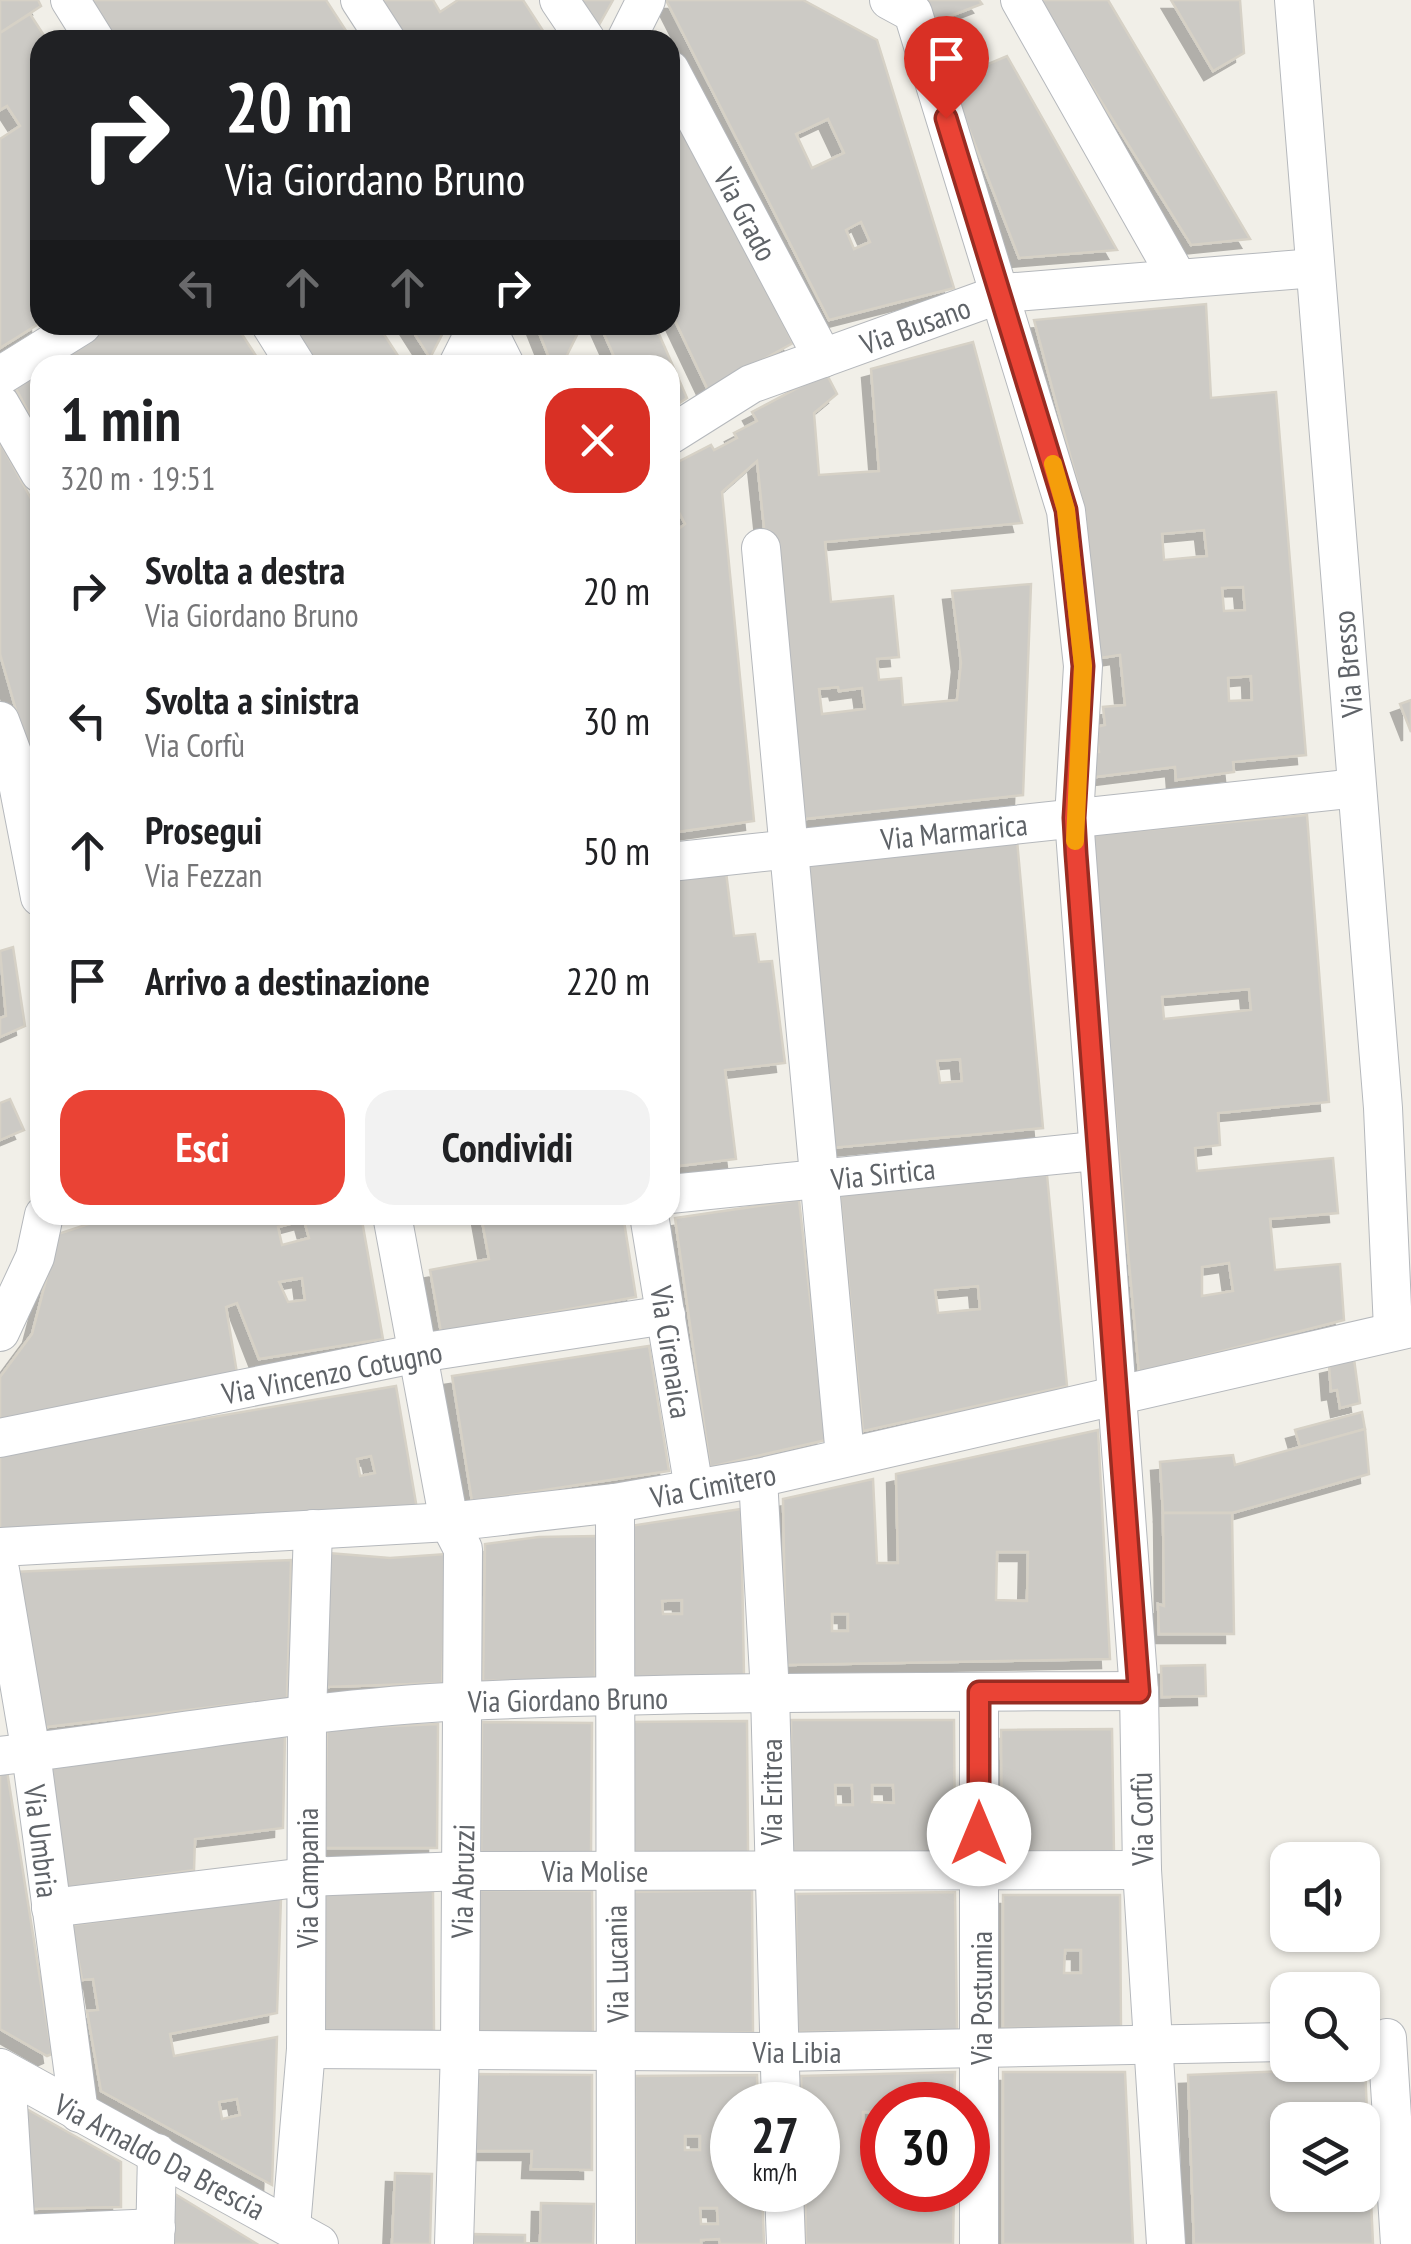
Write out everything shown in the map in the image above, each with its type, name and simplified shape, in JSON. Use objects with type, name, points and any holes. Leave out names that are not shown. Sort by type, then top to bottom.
[{"type":"street","points":[[70,0],[89,30]]},
{"type":"street","points":[[360,0],[380,30]]},
{"type":"street","points":[[559,0],[579,30]]},
{"type":"street","name":"Via Corfù","points":[[890,0],[913,13],[1003,294],[1066,510],[1083,666],[1074,818],[1095,1151],[1119,1394],[1139,1692],[1142,1870],[1166,2244]]},
{"type":"street","points":[[1020,0],[1178,279]]},
{"type":"street","name":"Via Bresso","points":[[1294,0],[1402,1329]]},
{"type":"street","name":"Via Grado","points":[[680,89],[822,358]]},
{"type":"street","name":"Via Busano","points":[[680,429],[751,384],[1003,294],[1314,268]]},
{"type":"street","points":[[34,355],[66,335]]},
{"type":"street","points":[[0,376],[30,357]]},
{"type":"street","points":[[0,404],[30,456]]},
{"type":"street","points":[[761,548],[845,1456]]},
{"type":"street","points":[[0,721],[12,753],[30,846]]},
{"type":"street","name":"Via Marmarica","points":[[680,861],[1357,788]]},
{"type":"street","name":"Via Sirtica","points":[[680,1193],[1095,1151]]},
{"type":"street","points":[[0,1332],[35,1257],[44,1225]]},
{"type":"street","name":"Via Abruzzi","points":[[394,1225],[449,1522],[463,1549],[460,2049],[454,2244]]},
{"type":"street","name":"Via Cirenaica","points":[[651,1225],[694,1489]]},
{"type":"street","name":"Via Vincenzo Cotugno","points":[[0,1438],[419,1353],[666,1316]]},
{"type":"street","name":"Via Cimitero","points":[[0,1547],[449,1522],[615,1503],[758,1478],[1402,1329]]},
{"type":"street","name":"Via Eritrea","points":[[758,1478],[770,1693],[771,1869],[780,2082]]},
{"type":"street","name":"Via Lucania","points":[[615,1503],[612,1698],[616,2244]]},
{"type":"street","name":"Via Campania","points":[[305,2236],[307,1716],[314,1530]]},
{"type":"street","name":"Via Umbria","points":[[0,1570],[15,1755],[51,1908],[79,2112]]},
{"type":"street","name":"Via Postumia","points":[[979,1692],[979,2244]]},
{"type":"street","name":"Via Giordano Bruno","points":[[15,1755],[307,1716],[464,1701],[770,1693],[1139,1692]]},
{"type":"street","name":"Via Molise","points":[[51,1908],[306,1877],[462,1871],[1142,1870]]},
{"type":"street","points":[[1387,2039],[1400,2244]]},
{"type":"street","name":"Via Libia","points":[[306,2049],[779,2052],[1270,2043]]},
{"type":"street","points":[[3,2070],[8,2235],[155,2236],[157,2152]]},
{"type":"street","name":"Via Arnaldo Da Brescia","points":[[3,2070],[305,2236]]},
{"type":"street","points":[[785,2212],[786,2244]]},
{"type":"building","points":[[0,0],[38,0],[41,6],[0,33]]},
{"type":"building","points":[[86,0],[326,0],[346,30],[105,30]]},
{"type":"building","points":[[382,0],[433,0],[440,12],[458,0],[523,0],[542,30],[401,30]]},
{"type":"building","points":[[574,0],[613,0],[594,30]]},
{"type":"building","points":[[666,0],[803,0],[877,40],[954,288],[829,320]],"holes":[[[828,119],[844,153],[812,168],[796,134]],[[861,222],[870,242],[854,249],[846,230]]]},
{"type":"building","points":[[919,0],[979,0],[982,4],[937,21]]},
{"type":"building","points":[[1038,0],[1108,0],[1250,239],[1191,245]]},
{"type":"building","points":[[1171,0],[1240,0],[1244,53],[1213,71]]},
{"type":"building","points":[[30,14],[40,30],[30,30],[30,329],[0,348],[0,139],[20,126],[7,106],[0,110],[0,33]]},
{"type":"building","points":[[1007,56],[1117,250],[1019,258],[950,80]]},
{"type":"building","points":[[680,120],[793,343],[708,390],[680,331]]},
{"type":"building","points":[[1206,304],[1211,398],[1276,392],[1306,755],[1233,762],[1234,772],[1176,780],[1175,767],[1095,777],[1092,753],[1099,752],[1096,727],[1105,725],[1103,707],[1125,705],[1120,655],[1100,658],[1085,511],[1034,320]],"holes":[[[1204,530],[1207,556],[1164,560],[1162,534]],[[1243,587],[1245,610],[1224,611],[1222,588]],[[1251,676],[1252,700],[1229,701],[1228,678]]]},
{"type":"building","points":[[93,335],[242,335],[256,355],[61,355]]},
{"type":"building","points":[[297,335],[384,335],[398,355],[310,355]]},
{"type":"building","points":[[415,335],[442,335],[432,355]]},
{"type":"building","points":[[540,335],[577,335],[567,355],[548,355]]},
{"type":"building","points":[[604,335],[659,335],[668,355],[614,355]]},
{"type":"building","points":[[973,342],[1022,523],[825,542],[831,602],[893,596],[899,657],[877,659],[879,680],[901,678],[903,705],[957,700],[961,663],[952,591],[1031,584],[1023,795],[795,820],[757,461],[722,492],[754,821],[680,832],[680,528],[685,524],[680,514],[680,461],[711,445],[714,450],[737,438],[734,433],[757,421],[752,412],[826,373],[837,394],[814,413],[819,475],[879,471],[871,369]],"holes":[[[862,688],[865,709],[822,714],[819,689]]]},
{"type":"building","points":[[30,375],[30,415],[14,385]]},
{"type":"building","points":[[680,382],[687,398],[680,403]]},
{"type":"building","points":[[0,442],[30,497],[30,759],[0,654]]},
{"type":"building","points":[[1411,700],[1411,732],[1400,704]]},
{"type":"building","points":[[1307,815],[1329,1102],[1218,1113],[1220,1145],[1195,1148],[1197,1171],[1333,1158],[1338,1213],[1270,1219],[1275,1270],[1340,1264],[1344,1320],[1139,1372],[1090,835]],"holes":[[[1249,989],[1251,1010],[1164,1019],[1162,997]],[[1229,1263],[1233,1291],[1202,1296],[1202,1267]]]},
{"type":"building","points":[[1017,840],[1043,1128],[831,1148],[798,863]],"holes":[[[960,1059],[962,1081],[940,1083],[937,1061]]]},
{"type":"building","points":[[726,872],[734,936],[755,934],[759,962],[772,961],[785,1063],[725,1070],[736,1159],[680,1166],[680,878]]},
{"type":"building","points":[[13,947],[25,1026],[0,1037],[0,1018],[6,1016],[0,951]]},
{"type":"building","points":[[10,1099],[24,1130],[0,1140],[0,1103]]},
{"type":"building","points":[[1047,1175],[1067,1386],[863,1431],[840,1195]],"holes":[[[978,1286],[980,1309],[938,1313],[935,1290]]]},
{"type":"building","points":[[799,1200],[826,1440],[710,1467],[676,1225],[680,1225],[680,1217]]},
{"type":"building","points":[[85,1225],[285,1225],[278,1227],[282,1245],[309,1238],[305,1225],[363,1225],[383,1339],[259,1359],[237,1303],[226,1307],[238,1379],[0,1427],[0,1377],[32,1334],[58,1234]],"holes":[[[302,1278],[305,1300],[288,1302],[279,1282]]]},
{"type":"building","points":[[483,1225],[625,1225],[636,1297],[441,1332],[430,1270],[489,1259]]},
{"type":"building","points":[[649,1346],[669,1471],[472,1501],[452,1376]]},
{"type":"building","points":[[1354,1359],[1360,1403],[1340,1408],[1337,1390],[1331,1391],[1329,1365]]},
{"type":"building","points":[[396,1386],[417,1509],[0,1534],[0,1453]],"holes":[[[371,1456],[375,1473],[360,1476],[357,1459]]]},
{"type":"building","points":[[1362,1412],[1365,1429],[1300,1447],[1295,1430]]},
{"type":"building","points":[[1365,1429],[1369,1474],[1232,1513],[1163,1513],[1160,1462],[1233,1455],[1235,1465]]},
{"type":"building","points":[[1098,1430],[1110,1659],[786,1665],[783,1499],[873,1479],[877,1563],[898,1563],[896,1474]],"holes":[[[997,1552],[1028,1552],[1027,1601],[996,1600]],[[832,1614],[848,1614],[848,1631],[832,1631]]]},
{"type":"building","points":[[741,1509],[744,1676],[629,1679],[630,1526]],"holes":[[[682,1600],[682,1614],[663,1614],[662,1601]]]},
{"type":"building","points":[[1163,1513],[1232,1513],[1234,1634],[1159,1634],[1158,1604],[1164,1606]]},
{"type":"building","points":[[596,1536],[595,1679],[483,1681],[485,1544],[539,1537]]},
{"type":"building","points":[[328,1553],[390,1558],[446,1554],[442,1683],[325,1687]]},
{"type":"building","points":[[291,1560],[287,1698],[38,1728],[13,1572]]},
{"type":"building","points":[[1205,1665],[1206,1696],[1162,1697],[1161,1666]]},
{"type":"building","points":[[791,1720],[954,1720],[955,1852],[791,1853]],"holes":[[[835,1785],[852,1785],[853,1805],[836,1805]],[[872,1785],[893,1785],[894,1803],[872,1802]]]},
{"type":"building","points":[[747,1721],[748,1852],[632,1853],[631,1722]]},
{"type":"building","points":[[482,1722],[592,1723],[591,1854],[481,1853]]},
{"type":"building","points":[[438,1724],[437,1848],[325,1848],[327,1729]]},
{"type":"building","points":[[1112,1729],[1114,1854],[1002,1850],[1001,1730]]},
{"type":"building","points":[[285,1735],[283,1828],[195,1839],[194,1870],[64,1888],[44,1768]]},
{"type":"building","points":[[7,1771],[52,2054],[47,2056],[0,2029],[0,1772]]},
{"type":"building","points":[[477,1890],[592,1891],[593,2033],[476,2032]]},
{"type":"building","points":[[752,1890],[753,2032],[635,2033],[633,1892]]},
{"type":"building","points":[[433,1891],[434,2032],[324,2033],[323,1892]]},
{"type":"building","points":[[955,1892],[957,2030],[797,2032],[796,1894]]},
{"type":"building","points":[[1003,1895],[1120,1895],[1121,2028],[1003,2028]],"holes":[[[1065,1950],[1081,1950],[1081,1973],[1064,1973]]]},
{"type":"building","points":[[281,1898],[277,2013],[170,2034],[174,2056],[277,2037],[272,2185],[101,2091],[87,2011],[98,2010],[93,1979],[82,1980],[72,1925]],"holes":[[[237,2099],[240,2115],[222,2119],[219,2102]]]},
{"type":"building","points":[[955,2072],[955,2082],[860,2082],[860,2212],[954,2212],[953,2244],[806,2244],[805,2212],[840,2212],[840,2082],[801,2082],[801,2076]]},
{"type":"building","points":[[1003,2072],[1125,2072],[1133,2244],[1003,2244]]},
{"type":"building","points":[[1270,2072],[1270,2082],[1366,2082],[1367,2102],[1270,2102],[1270,2212],[1372,2212],[1373,2244],[1194,2244],[1188,2075]]},
{"type":"building","points":[[472,2074],[592,2075],[592,2170],[531,2169],[532,2151],[471,2151]]},
{"type":"building","points":[[757,2075],[757,2082],[710,2082],[710,2208],[700,2208],[701,2224],[718,2224],[717,2212],[763,2212],[764,2244],[720,2244],[719,2239],[701,2240],[701,2244],[636,2244],[635,2076]],"holes":[[[685,2136],[700,2136],[700,2150],[685,2150]]]},
{"type":"building","points":[[23,2107],[121,2162],[121,2207],[29,2209]]},
{"type":"building","points":[[395,2173],[432,2174],[430,2244],[392,2244]]},
{"type":"building","points":[[175,2194],[257,2244],[167,2244],[167,2202]]},
{"type":"building","points":[[541,2203],[594,2204],[593,2244],[540,2244]]},
{"type":"building","points":[[473,2234],[525,2235],[525,2243],[540,2244],[473,2244]]},
{"type":"slow traffic","points":[[1053,464],[1066,510],[1083,666],[1075,841]]},
{"type":"route","points":[[946,118],[1066,510],[1083,666],[1074,818],[1076,854],[1095,1151],[1119,1394],[1139,1692],[979,1692],[979,1834]]}]
